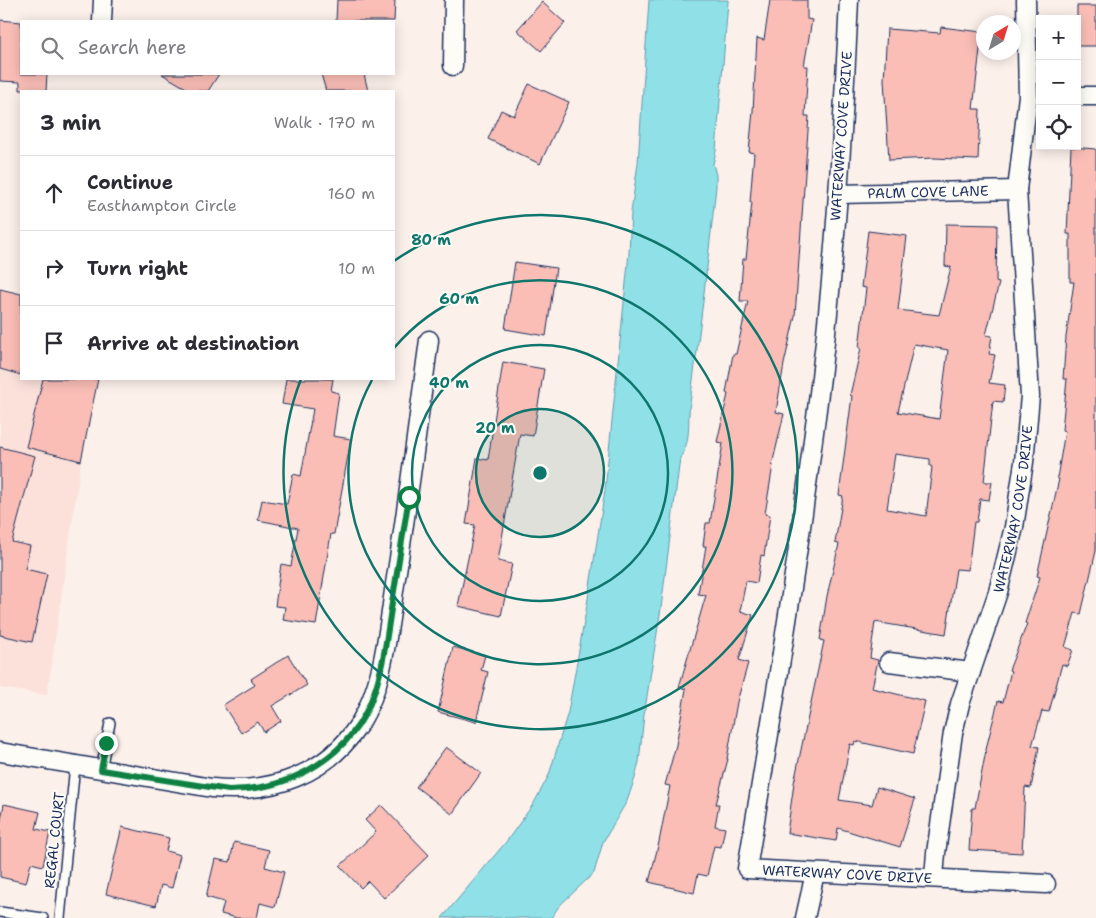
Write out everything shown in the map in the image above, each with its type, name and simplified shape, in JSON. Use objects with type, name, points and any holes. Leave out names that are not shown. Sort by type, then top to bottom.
[{"type":"street","points":[[102,20],[103,0]]},
{"type":"street","points":[[452,66],[454,0]]},
{"type":"street","name":"WATERWAY COVE DRIVE","points":[[849,0],[838,194],[821,375],[801,538],[746,869],[934,877],[953,733],[998,592],[1014,527],[1024,462],[1030,396],[1017,190],[1034,96],[1026,0]]},
{"type":"street","points":[[1081,96],[1096,96]]},
{"type":"street","name":"PALM COVE LANE","points":[[838,194],[1017,190]]},
{"type":"street","points":[[0,752],[212,788],[246,790],[279,784],[310,771],[349,738],[367,710],[379,678],[409,497],[429,340]]},
{"type":"street","points":[[889,662],[971,672]]},
{"type":"street","points":[[805,918],[815,873]]},
{"type":"street","points":[[934,877],[1046,884]]},
{"type":"lane","points":[[101,770],[110,723]]},
{"type":"lane","name":"REGAL COURT","points":[[60,918],[75,765]]},
{"type":"lane","points":[[0,912],[43,918]]},
{"type":"shaded area","points":[[0,300],[20,303],[20,380],[93,380],[47,695],[0,688]]},
{"type":"water","points":[[649,0],[728,0],[728,2],[716,151],[713,164],[716,175],[716,187],[690,403],[688,438],[680,458],[639,762],[627,801],[603,842],[594,873],[559,906],[551,918],[442,918],[506,842],[534,803],[549,775],[568,712],[605,490],[629,253],[631,212],[638,163]]},
{"type":"building","points":[[337,0],[395,0],[394,20],[336,20]]},
{"type":"building","points":[[770,0],[807,0],[807,19],[812,20],[804,66],[808,66],[805,116],[809,116],[795,316],[776,412],[784,414],[772,465],[765,514],[770,515],[764,556],[761,555],[757,583],[746,581],[740,611],[753,615],[739,660],[748,663],[737,702],[728,759],[716,804],[719,804],[715,826],[725,828],[721,847],[714,846],[707,876],[698,874],[694,893],[649,882],[670,786],[665,785],[676,745],[686,689],[679,687],[706,595],[698,594],[706,546],[703,546],[706,523],[710,523],[723,443],[717,442],[728,394],[726,393],[733,354],[736,354],[748,301],[740,301],[743,259],[746,259],[752,202],[750,202],[754,153],[749,152],[757,38],[764,40]]},
{"type":"building","points":[[542,2],[565,23],[541,51],[517,30]]},
{"type":"building","points":[[1077,6],[1096,6],[1096,46],[1081,46],[1081,15],[1077,15]]},
{"type":"building","points":[[0,20],[20,22],[20,75],[47,75],[46,90],[20,90],[20,82],[0,81]]},
{"type":"building","points":[[941,27],[976,31],[976,60],[979,60],[973,109],[980,109],[978,160],[934,158],[889,160],[884,80],[887,29],[940,33]]},
{"type":"building","points":[[164,75],[218,75],[209,90],[189,90]]},
{"type":"building","points":[[321,75],[364,75],[368,90],[326,90]]},
{"type":"building","points":[[529,84],[569,102],[540,164],[488,139],[501,110],[514,116]]},
{"type":"building","points":[[1081,148],[1096,149],[1096,551],[1081,614],[1075,613],[1065,647],[1073,650],[1067,666],[1062,664],[1049,712],[1042,711],[1032,746],[1039,747],[1031,788],[1025,787],[1022,853],[969,850],[972,808],[975,808],[987,745],[998,701],[1003,702],[1011,671],[1009,670],[1027,624],[1025,623],[1040,577],[1037,576],[1059,479],[1057,478],[1065,431],[1062,430],[1067,379],[1063,379],[1066,337],[1074,282],[1070,282],[1070,234],[1067,234],[1071,150],[1081,150]]},
{"type":"building","points":[[946,224],[997,225],[996,282],[999,283],[986,335],[992,336],[989,354],[995,355],[989,383],[1005,385],[1003,402],[993,401],[984,482],[992,482],[989,500],[980,499],[977,522],[974,522],[968,570],[956,569],[946,634],[875,622],[870,658],[878,660],[872,688],[925,701],[913,754],[855,741],[854,745],[850,744],[839,800],[872,805],[877,787],[915,799],[900,847],[838,828],[836,841],[787,833],[794,783],[824,641],[820,640],[827,596],[839,544],[835,543],[843,496],[839,495],[852,396],[850,395],[861,348],[859,348],[866,288],[861,287],[868,231],[907,236],[898,310],[939,315],[951,267],[945,266]],"holes":[[[914,344],[948,350],[939,419],[898,412]],[[895,454],[930,459],[930,466],[932,467],[926,516],[887,509]]]},
{"type":"building","points":[[515,262],[556,268],[546,336],[505,329]]},
{"type":"building","points":[[0,289],[20,294],[20,375],[0,369]]},
{"type":"building","points":[[503,362],[544,369],[533,436],[520,434],[498,561],[512,564],[501,616],[458,606],[475,525],[466,524],[477,458],[488,460]]},
{"type":"building","points":[[43,380],[98,380],[81,461],[26,447]]},
{"type":"building","points":[[286,380],[333,380],[331,391],[339,393],[333,436],[351,439],[334,534],[331,534],[316,625],[283,620],[285,607],[275,606],[281,564],[291,566],[298,528],[258,520],[262,500],[287,504],[293,474],[301,476],[313,409],[282,404]]},
{"type":"building","points":[[0,447],[35,456],[12,542],[30,546],[25,569],[47,574],[32,642],[0,635]]},
{"type":"building","points":[[453,647],[485,655],[481,670],[488,672],[476,722],[438,712]]},
{"type":"building","points":[[288,655],[307,685],[272,706],[281,721],[264,732],[258,722],[241,733],[223,705],[255,685],[251,679]]},
{"type":"building","points":[[446,747],[481,773],[452,814],[416,787]]},
{"type":"building","points":[[4,804],[40,812],[36,829],[50,832],[43,866],[31,863],[26,883],[0,877],[0,825]]},
{"type":"building","points":[[381,805],[429,855],[384,898],[368,881],[361,888],[340,866],[376,832],[365,820]]},
{"type":"building","points":[[122,827],[169,838],[166,851],[180,855],[172,888],[161,885],[156,906],[106,894]]},
{"type":"building","points":[[234,842],[269,850],[265,867],[284,872],[275,907],[260,903],[257,918],[237,918],[221,914],[224,902],[206,897],[215,859],[230,862]]},
{"type":"route","points":[[106,743],[101,770],[229,790],[246,790],[279,784],[310,771],[324,761],[349,738],[367,710],[374,694],[379,678],[409,497]]}]
